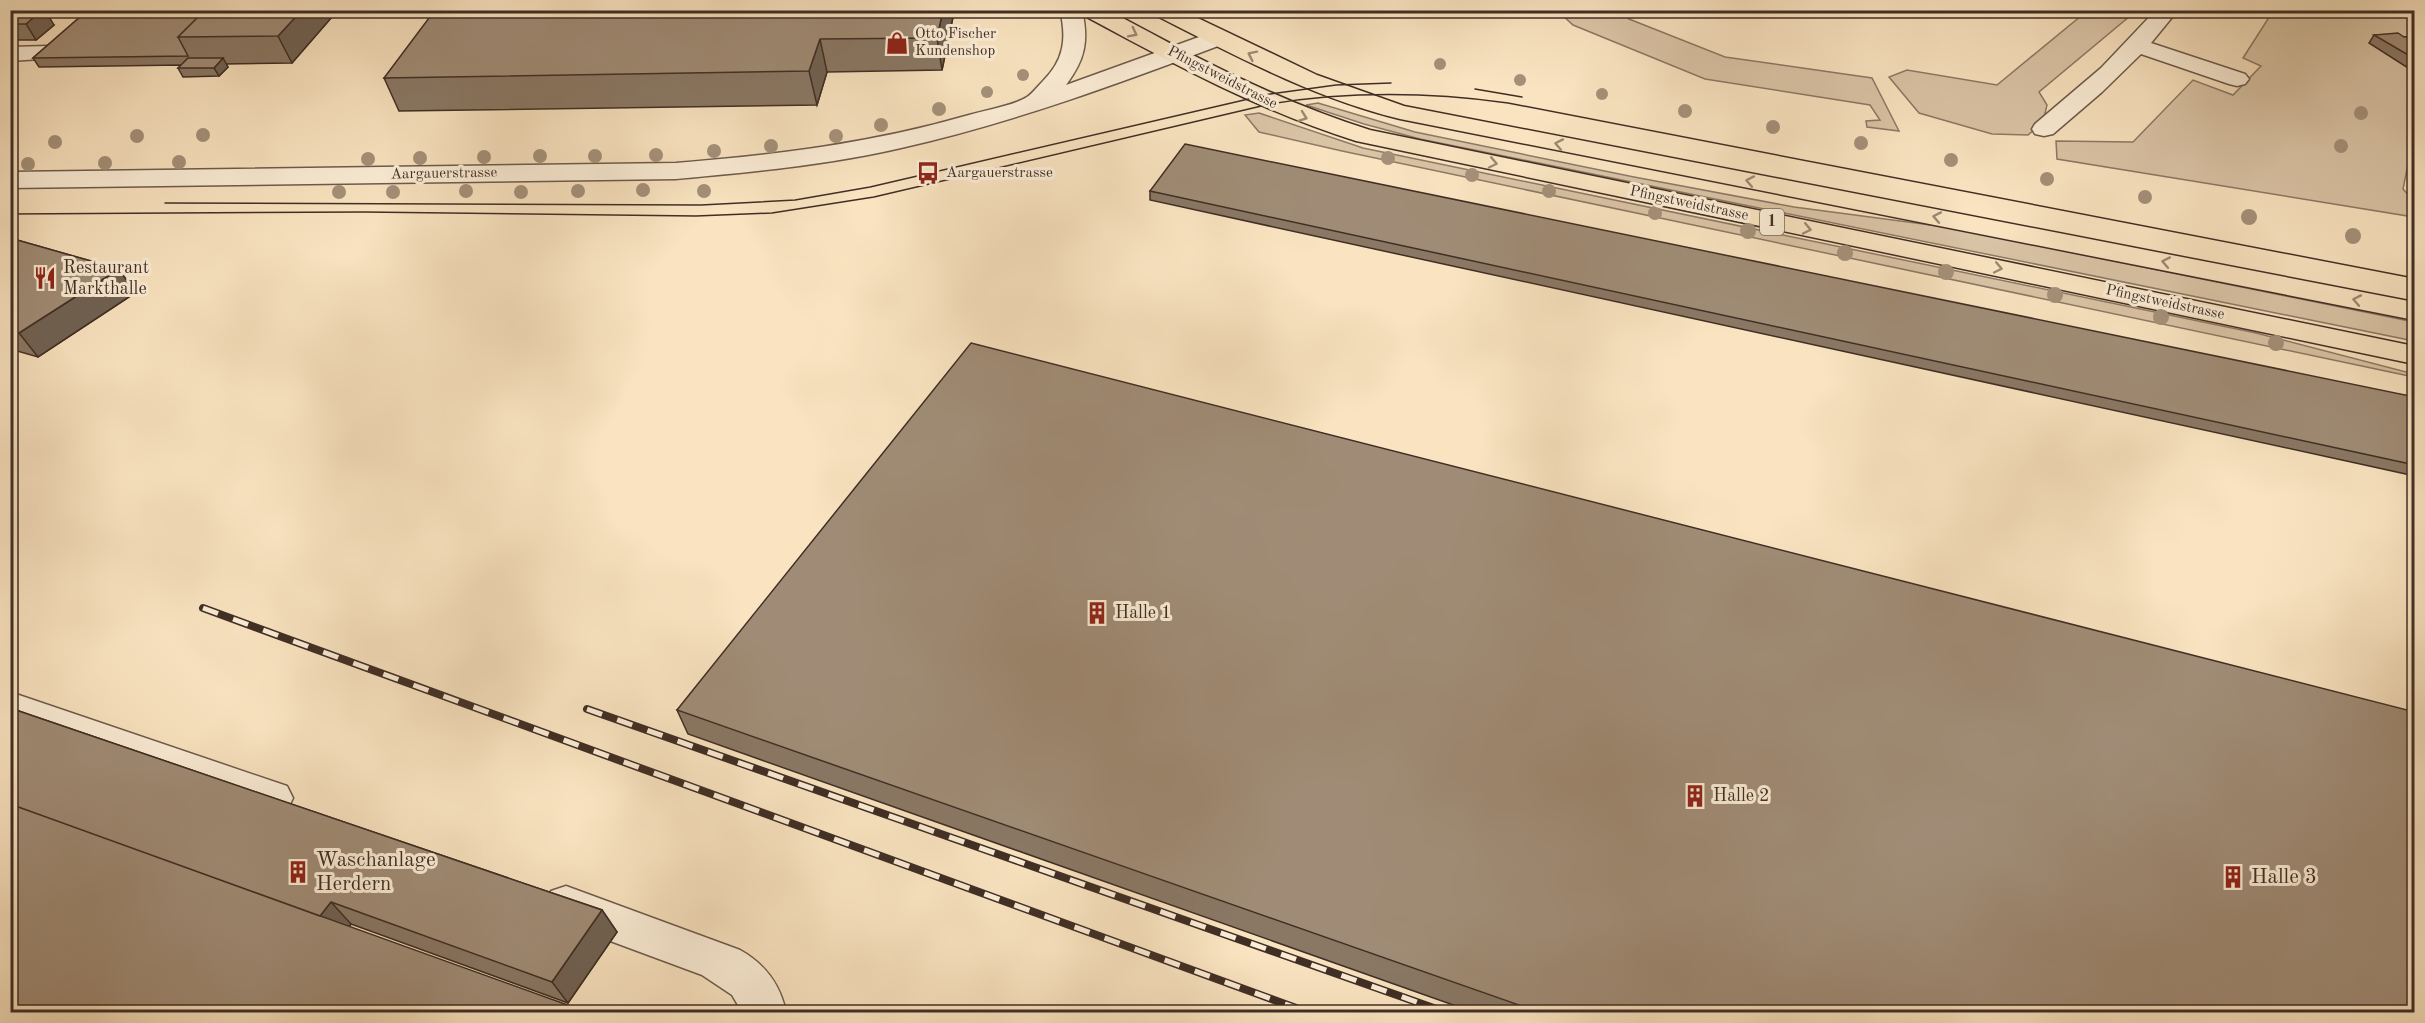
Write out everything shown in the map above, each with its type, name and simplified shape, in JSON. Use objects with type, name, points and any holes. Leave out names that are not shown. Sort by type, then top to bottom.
[{"type":"main road","name":"Pfingstweidstrasse","points":[[1091,10],[1270,104],[1305,118],[1365,136],[2415,355]]},
{"type":"main road","name":"1","points":[[1163,10],[1218,38]]},
{"type":"main road","points":[[1208,10],[1218,38]]},
{"type":"main road","name":"Pfingstweidstrasse","points":[[1218,38],[1320,86],[1400,112],[2415,312]]},
{"type":"street","points":[[1033,103],[1055,83],[1070,64],[1078,32],[1071,10]]},
{"type":"street","points":[[2044,129],[2075,105],[2139,46],[2168,10]]},
{"type":"street","name":"Aargauerstrasse","points":[[10,180],[676,171],[816,157],[891,143],[1033,103],[1218,38]]},
{"type":"street","points":[[2139,46],[2237,79]]},
{"type":"street","points":[[10,54],[48,53]]},
{"type":"street","points":[[10,707],[307,809]]},
{"type":"street","points":[[528,891],[716,960],[734,969],[758,992],[764,1012]]},
{"type":"shaded area","points":[[1558,11],[1618,11],[1629,19],[1725,57],[1872,78],[1899,131],[1867,127],[1866,121],[1880,120],[1870,105],[1705,79],[1573,25]]},
{"type":"shaded area","points":[[2087,11],[2136,11],[2039,92],[2047,105],[2043,122],[2028,135],[1992,134],[1919,113],[1889,77],[1907,70],[1997,85]]},
{"type":"shaded area","points":[[2273,11],[2414,11],[2414,134],[2403,189],[2414,201],[2414,217],[2057,159],[2056,141],[2133,142],[2193,80],[2233,95],[2261,66],[2243,58]]},
{"type":"shaded area","points":[[1318,103],[1415,132],[1634,177],[1794,207],[1946,227],[2414,322],[2414,341],[1420,139],[1306,105]]},
{"type":"shaded area","points":[[1259,113],[1363,148],[2256,333],[2414,374],[2414,377],[1342,151],[1259,132],[1245,115]]},
{"type":"building","points":[[10,10],[42,10],[26,24],[10,24]]},
{"type":"building","points":[[88,10],[205,10],[178,37],[188,56],[33,58]]},
{"type":"building","points":[[205,10],[302,10],[278,36],[178,37]]},
{"type":"building","points":[[435,10],[943,10],[937,38],[820,39],[809,71],[384,78]]},
{"type":"building","points":[[2398,33],[2404,37],[2415,36],[2415,59],[2374,35]]},
{"type":"building","points":[[188,58],[223,58],[214,68],[178,68]]},
{"type":"building","points":[[1185,144],[2415,397],[2415,465],[1150,191]]},
{"type":"building","points":[[10,238],[119,269],[19,333],[10,330]]},
{"type":"building","points":[[971,343],[2415,712],[2415,1012],[1539,1012],[677,710]]},
{"type":"building","name":"Waschanlage Herdern","points":[[10,708],[602,910],[552,982],[331,902],[320,916],[10,804]]},
{"type":"building","points":[[10,804],[587,1012],[10,1012]]},
{"type":"tram line","points":[[165,203],[701,205],[795,200],[870,187],[1270,94],[1336,85],[1391,83]]},
{"type":"tram line","points":[[1475,89],[1522,97]]},
{"type":"tram line","points":[[10,214],[364,212],[696,216],[772,213],[874,197],[1270,104],[1330,97],[1389,94],[1508,103],[2414,278]]},
{"type":"railway","points":[[203,608],[1307,1012]]},
{"type":"railway","points":[[587,709],[1445,1012]]},
{"type":"place","name":"Otto Fischer Kundenshop","points":[[897,43]]},
{"type":"place","name":"Aargauerstrasse","points":[[928,173]]},
{"type":"place","name":"Restaurant Markthalle","points":[[45,278]]},
{"type":"place","name":"Halle 1","points":[[1097,613]]},
{"type":"place","name":"Halle 2","points":[[1695,796]]},
{"type":"place","name":"Waschanlage Herdern","points":[[298,872]]},
{"type":"place","name":"Halle 3","points":[[2233,877]]}]
